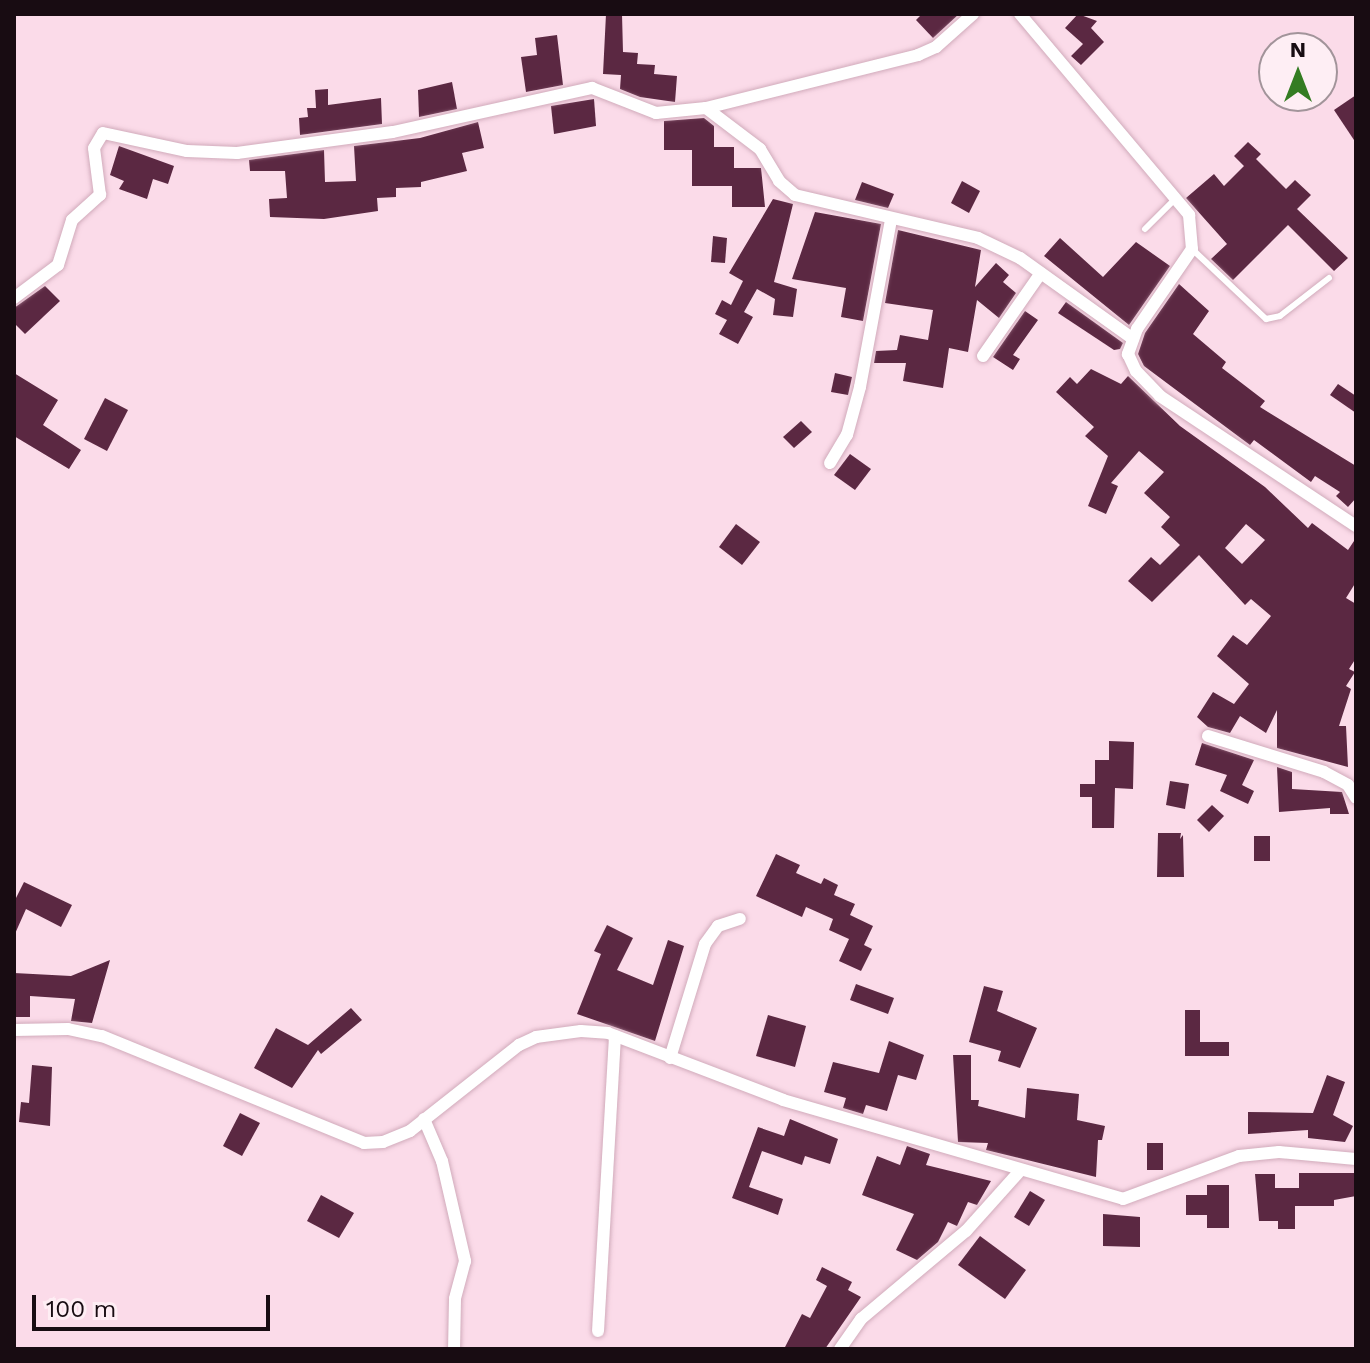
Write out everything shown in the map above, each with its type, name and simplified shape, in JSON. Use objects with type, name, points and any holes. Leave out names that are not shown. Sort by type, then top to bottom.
[{"type":"street","points":[[14,298],[58,265],[72,220],[100,195],[94,148],[103,133],[214,155],[393,132],[592,88],[656,113],[706,108],[918,55],[936,47],[973,14]]},
{"type":"street","points":[[1020,14],[1174,201],[1189,215],[1192,249],[1133,339],[1131,363],[1160,396],[1356,526]]},
{"type":"street","points":[[706,108],[760,149],[784,189],[891,220],[978,238],[1041,273],[1133,339]]},
{"type":"street","points":[[830,463],[847,435],[860,387],[891,220]]},
{"type":"street","points":[[983,356],[1041,273]]},
{"type":"street","points":[[1208,736],[1324,772],[1348,785],[1356,798]]},
{"type":"street","points":[[670,1058],[705,944],[718,926],[740,919]]},
{"type":"street","points":[[14,1030],[68,1029],[102,1036],[364,1143],[383,1142],[424,1119],[536,1037],[581,1031],[615,1036],[783,1100],[1019,1172],[1133,1199],[1210,1164],[1239,1156],[1279,1152],[1356,1159]]},
{"type":"street","points":[[598,1331],[615,1036]]},
{"type":"street","points":[[424,1119],[442,1161],[465,1261],[455,1299],[454,1349]]},
{"type":"street","points":[[840,1349],[861,1319],[966,1231],[1019,1172]]},
{"type":"lane","points":[[1145,229],[1174,201]]},
{"type":"lane","points":[[1192,249],[1266,319],[1280,316],[1329,278]]},
{"type":"building","points":[[606,14],[622,14],[623,52],[638,53],[637,64],[655,65],[654,74],[677,76],[675,102],[640,97],[620,89],[621,75],[603,74]]},
{"type":"building","points":[[922,14],[959,14],[933,38],[916,20]]},
{"type":"building","points":[[1078,14],[1097,21],[1091,28],[1104,42],[1081,65],[1071,56],[1083,44],[1065,28]]},
{"type":"building","points":[[557,35],[563,85],[526,92],[521,57],[537,55],[535,38]]},
{"type":"building","points":[[452,82],[457,109],[419,117],[418,90]]},
{"type":"building","points":[[328,89],[328,105],[381,98],[382,124],[300,135],[299,118],[308,117],[307,108],[316,108],[315,90]]},
{"type":"building","points":[[1356,95],[1356,143],[1335,112]]},
{"type":"building","points":[[594,99],[596,126],[554,134],[551,106]]},
{"type":"building","points":[[704,118],[714,126],[714,147],[734,147],[734,168],[761,168],[765,207],[732,207],[732,186],[692,186],[692,150],[664,150],[664,121]]},
{"type":"building","points":[[478,122],[484,148],[462,153],[467,171],[421,182],[421,187],[396,188],[396,197],[377,198],[378,211],[324,219],[270,217],[269,199],[287,198],[285,171],[250,171],[249,160],[324,150],[325,182],[356,181],[354,146],[420,138]]},
{"type":"building","points":[[1248,142],[1261,154],[1256,159],[1286,189],[1295,180],[1311,195],[1297,209],[1348,258],[1334,271],[1288,225],[1233,280],[1211,259],[1227,244],[1186,198],[1214,174],[1224,186],[1244,166],[1234,156]]},
{"type":"building","points":[[119,146],[174,166],[168,184],[153,179],[147,199],[119,189],[124,181],[110,175]]},
{"type":"building","points":[[962,181],[980,191],[969,213],[951,203]]},
{"type":"building","points":[[862,182],[894,194],[888,208],[855,200]]},
{"type":"building","points":[[773,199],[793,204],[774,282],[797,289],[793,317],[773,315],[775,299],[757,289],[744,312],[753,317],[738,344],[719,334],[727,320],[715,314],[722,300],[731,305],[743,281],[729,273]]},
{"type":"building","points":[[815,212],[881,224],[863,321],[841,317],[846,288],[792,279]]},
{"type":"building","points":[[898,230],[981,250],[975,287],[996,263],[1009,275],[1003,282],[1016,293],[999,318],[977,300],[968,352],[949,348],[943,388],[903,381],[906,363],[874,363],[876,351],[897,350],[900,335],[928,340],[933,310],[885,303]]},
{"type":"building","points":[[713,236],[727,238],[725,263],[711,262]]},
{"type":"building","points":[[1060,238],[1103,277],[1136,242],[1170,266],[1129,325],[1044,256]]},
{"type":"building","points":[[1179,284],[1209,311],[1193,334],[1226,362],[1222,368],[1265,401],[1260,407],[1356,466],[1356,498],[1348,507],[1336,496],[1340,492],[1315,476],[1311,482],[1254,440],[1250,445],[1144,366],[1138,354],[1145,333]]},
{"type":"building","points":[[45,286],[60,301],[25,334],[14,323],[14,308]]},
{"type":"building","points":[[1066,302],[1123,343],[1120,349],[1114,350],[1058,313]]},
{"type":"building","points":[[1025,311],[1038,320],[1013,355],[1020,359],[1013,370],[993,357]]},
{"type":"building","points":[[1091,369],[1121,384],[1128,376],[1180,426],[1265,487],[1308,528],[1312,523],[1348,550],[1356,538],[1356,582],[1346,598],[1356,604],[1356,658],[1349,669],[1355,672],[1346,686],[1351,689],[1339,726],[1346,726],[1348,767],[1277,748],[1277,710],[1266,733],[1240,716],[1230,733],[1208,727],[1197,717],[1213,692],[1234,704],[1249,684],[1217,656],[1233,635],[1247,645],[1271,616],[1251,599],[1245,605],[1199,555],[1152,602],[1128,581],[1151,557],[1160,565],[1180,545],[1161,527],[1170,517],[1144,493],[1164,472],[1139,451],[1111,483],[1118,486],[1106,514],[1088,506],[1108,456],[1085,436],[1094,427],[1056,392],[1070,377],[1077,384]],"holes":[[[1246,524],[1265,540],[1242,564],[1225,548]]]},
{"type":"building","points":[[14,373],[58,400],[43,425],[81,450],[69,469],[14,436]]},
{"type":"building","points":[[835,373],[852,377],[848,395],[831,392]]},
{"type":"building","points":[[1338,384],[1356,396],[1356,413],[1330,395]]},
{"type":"building","points":[[105,398],[128,410],[107,451],[84,439]]},
{"type":"building","points":[[801,421],[812,432],[794,448],[783,437]]},
{"type":"building","points":[[850,454],[871,469],[855,490],[834,475]]},
{"type":"building","points":[[736,524],[760,542],[742,565],[719,547]]},
{"type":"building","points":[[1109,741],[1134,742],[1133,789],[1115,788],[1114,828],[1092,828],[1092,797],[1080,797],[1080,784],[1095,784],[1095,760],[1109,760]]},
{"type":"building","points":[[1202,743],[1254,760],[1242,785],[1254,791],[1248,804],[1220,791],[1227,775],[1195,765]]},
{"type":"building","points":[[1277,767],[1292,772],[1292,789],[1342,792],[1349,814],[1330,814],[1330,808],[1279,812]]},
{"type":"building","points":[[1170,781],[1189,784],[1185,809],[1166,805]]},
{"type":"building","points":[[1212,805],[1224,816],[1209,832],[1197,820]]},
{"type":"building","points":[[1158,833],[1181,833],[1180,839],[1183,835],[1184,877],[1157,877]]},
{"type":"building","points":[[1254,836],[1270,836],[1270,861],[1254,861]]},
{"type":"building","points":[[776,854],[800,865],[796,873],[821,884],[824,878],[838,885],[834,895],[855,904],[850,915],[873,926],[864,945],[872,949],[861,971],[839,961],[849,939],[829,930],[833,919],[806,907],[802,917],[756,896]]},
{"type":"building","points":[[24,882],[72,905],[61,927],[26,909],[14,936],[14,902]]},
{"type":"building","points":[[607,925],[633,938],[617,970],[653,985],[668,940],[684,946],[655,1041],[577,1014],[601,954],[594,951]]},
{"type":"building","points":[[110,960],[92,1023],[71,1021],[75,999],[30,996],[30,1017],[14,1017],[14,973],[71,976]]},
{"type":"building","points":[[856,984],[894,998],[888,1014],[850,1000]]},
{"type":"building","points":[[984,986],[1003,991],[997,1011],[1037,1028],[1020,1068],[998,1061],[1001,1051],[969,1042]]},
{"type":"building","points":[[351,1008],[362,1020],[321,1054],[318,1050],[292,1088],[254,1068],[276,1028],[308,1045]]},
{"type":"building","points":[[1185,1010],[1200,1010],[1200,1042],[1229,1042],[1229,1056],[1185,1056]]},
{"type":"building","points":[[768,1015],[806,1026],[795,1067],[756,1056]]},
{"type":"building","points":[[889,1041],[924,1055],[916,1080],[898,1075],[887,1111],[866,1105],[863,1114],[843,1108],[846,1098],[824,1092],[833,1062],[879,1073]]},
{"type":"building","points":[[953,1055],[971,1055],[971,1100],[979,1100],[978,1106],[1025,1118],[1027,1088],[1079,1094],[1077,1120],[1105,1126],[1102,1140],[1098,1140],[1096,1177],[986,1150],[988,1143],[958,1142]]},
{"type":"building","points":[[32,1065],[52,1067],[50,1126],[19,1122],[21,1102],[29,1103]]},
{"type":"building","points":[[1327,1075],[1345,1082],[1333,1115],[1353,1126],[1345,1142],[1308,1138],[1308,1130],[1248,1134],[1248,1112],[1313,1113]]},
{"type":"building","points":[[240,1113],[260,1123],[242,1156],[223,1146]]},
{"type":"building","points":[[790,1119],[838,1139],[830,1164],[805,1156],[802,1165],[762,1151],[749,1187],[783,1199],[778,1215],[732,1198],[758,1127],[784,1136]]},
{"type":"building","points":[[1147,1143],[1163,1143],[1163,1170],[1147,1170]]},
{"type":"building","points":[[907,1146],[930,1154],[926,1165],[991,1181],[977,1205],[968,1202],[957,1226],[948,1222],[938,1242],[917,1260],[896,1250],[914,1214],[862,1195],[877,1156],[900,1165]]},
{"type":"building","points":[[1299,1173],[1356,1173],[1356,1196],[1334,1200],[1334,1206],[1295,1206],[1295,1229],[1278,1229],[1278,1221],[1259,1221],[1255,1174],[1275,1174],[1275,1188],[1299,1188]]},
{"type":"building","points":[[1207,1185],[1229,1185],[1229,1228],[1207,1228],[1207,1215],[1186,1215],[1186,1195],[1207,1195]]},
{"type":"building","points":[[1030,1191],[1045,1200],[1029,1226],[1014,1217]]},
{"type":"building","points":[[321,1195],[354,1213],[339,1238],[307,1221]]},
{"type":"building","points":[[1103,1214],[1140,1217],[1140,1247],[1103,1246]]},
{"type":"building","points":[[980,1236],[1026,1270],[1005,1299],[958,1265]]},
{"type":"building","points":[[822,1267],[852,1282],[848,1290],[861,1297],[825,1349],[784,1349],[802,1314],[810,1318],[827,1286],[816,1280]]}]
